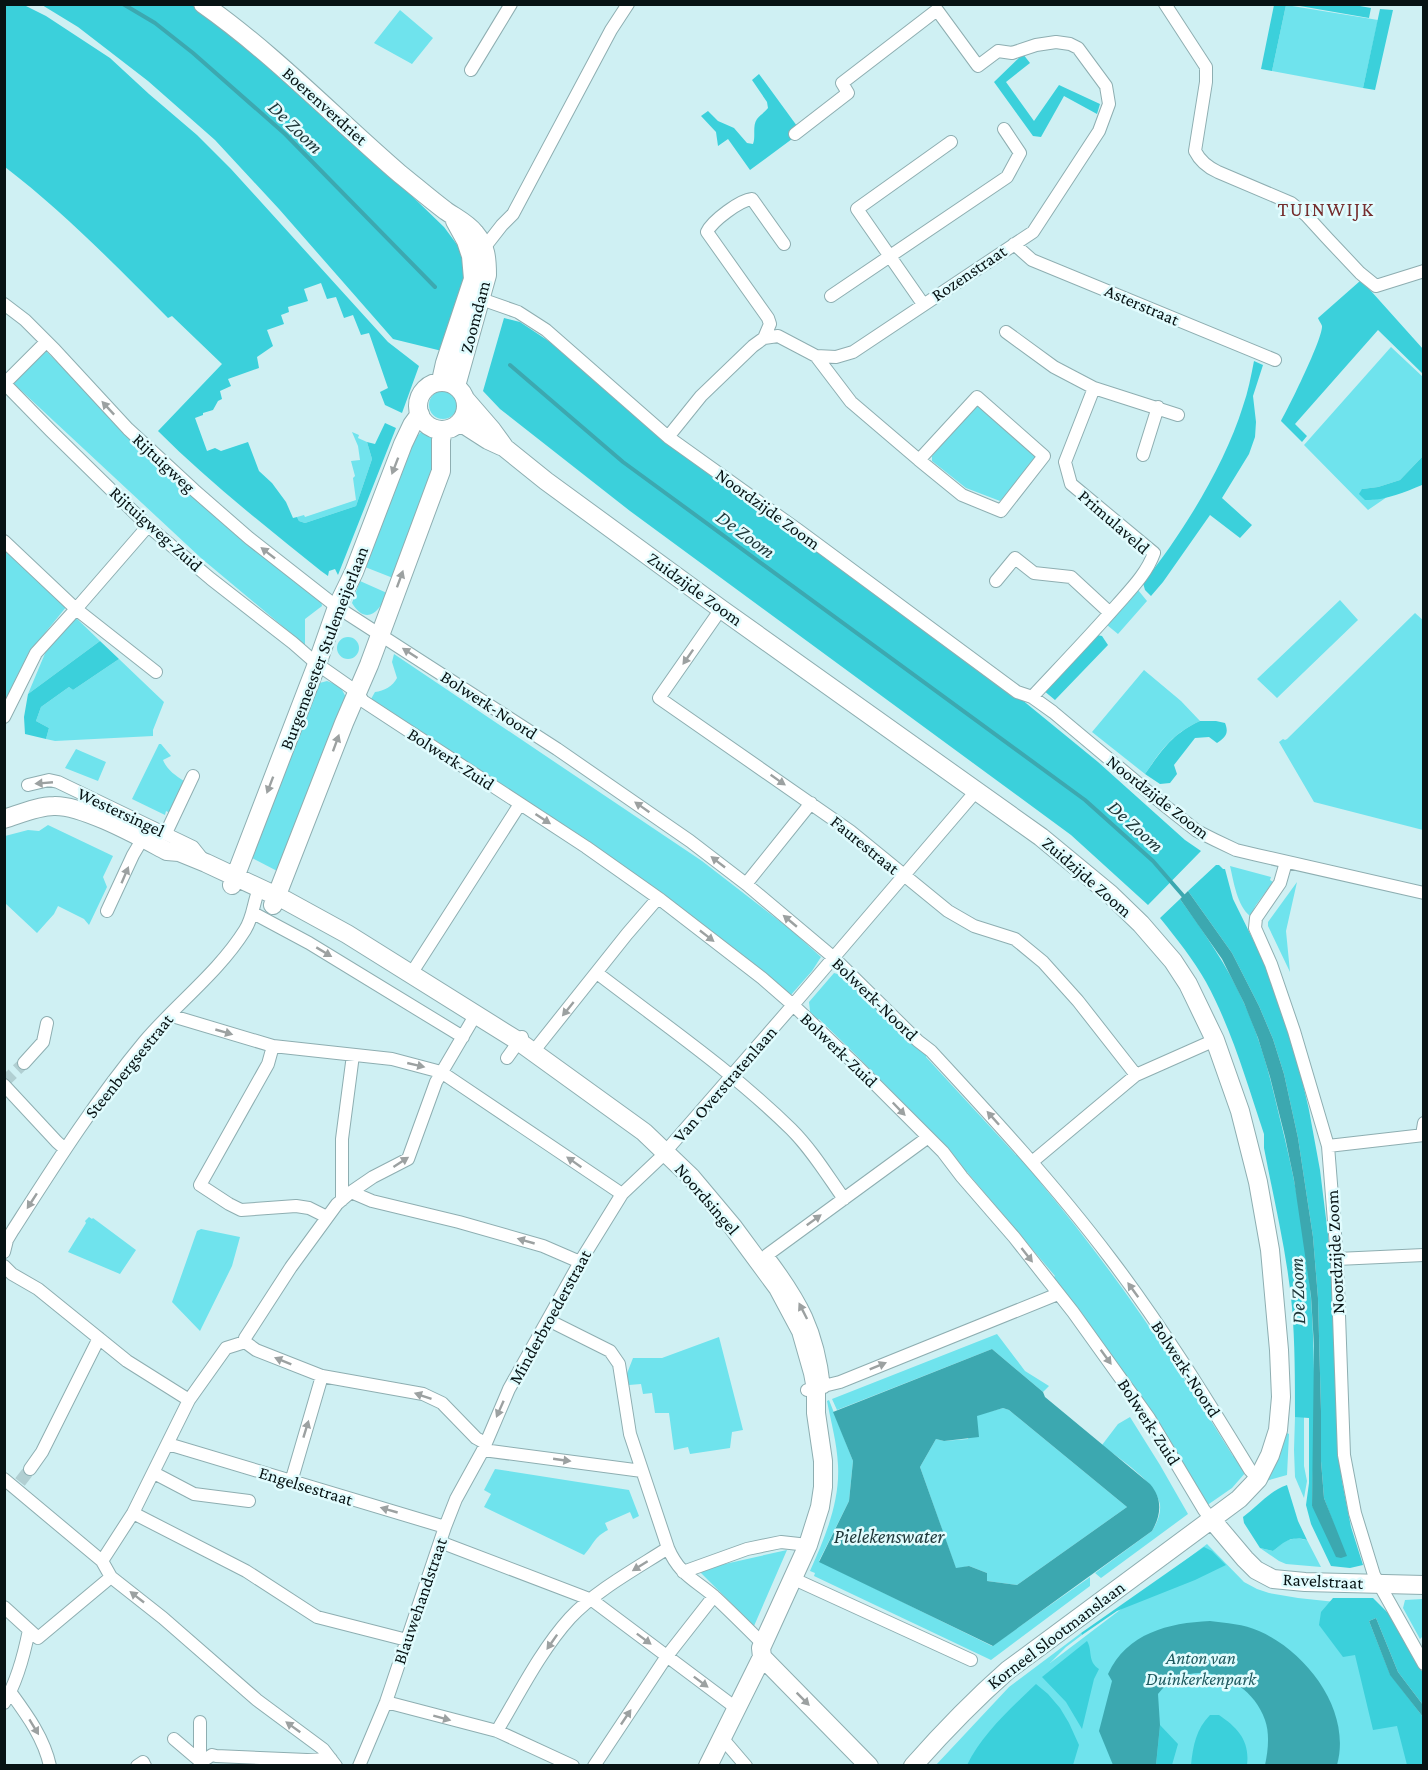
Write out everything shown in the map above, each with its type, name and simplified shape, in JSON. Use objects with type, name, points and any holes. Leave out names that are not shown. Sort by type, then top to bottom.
[{"type":"main road","name":"Boerenverdriet","points":[[203,4],[283,68],[400,174],[446,211],[465,223],[478,248]]},
{"type":"main road","name":"Zoomdam","points":[[454,389],[487,275],[487,258],[478,248]]},
{"type":"main road","name":"Zoomdam","points":[[454,389],[445,363],[471,287],[478,248]]},
{"type":"main road","points":[[430,385],[454,389],[465,414],[460,422],[452,428],[443,430],[430,426],[420,414],[419,399],[423,391],[430,385]]},
{"type":"main road","name":"Zuidzijde Zoom","points":[[454,389],[492,430],[505,448]]},
{"type":"main road","name":"Burgemeester Stulemeijerlaan","points":[[234,881],[337,607],[354,572],[403,444],[420,414]]},
{"type":"main road","name":"Zuidzijde Zoom","points":[[460,422],[505,448],[546,481],[721,609],[1041,837],[1110,894],[1141,924],[1166,952],[1188,984],[1215,1040],[1240,1111],[1270,1250],[1280,1350],[1281,1397],[1278,1430],[1270,1455],[1258,1479],[1239,1499],[1212,1520]]},
{"type":"main road","points":[[275,900],[369,664],[441,471],[443,430]]},
{"type":"main road","name":"Westersingel","points":[[4,819],[45,807],[76,808],[143,838],[166,842],[179,852],[206,863],[256,899],[275,900]]},
{"type":"main road","name":"Westersingel","points":[[166,842],[173,859],[234,881]]},
{"type":"main road","name":"Noordsingel","points":[[275,900],[347,934],[411,974],[470,1024]]},
{"type":"main road","name":"Noordsingel","points":[[275,900],[470,1024],[519,1047],[662,1155],[754,1271],[793,1338],[815,1389],[824,1487],[808,1545],[794,1580],[708,1766]]},
{"type":"main road","name":"Ravelstraat","points":[[1212,1520],[1256,1570],[1273,1579],[1424,1585]]},
{"type":"main road","name":"Korneel Slootmanslaan","points":[[913,1766],[980,1694],[1008,1670],[1212,1520]]},
{"type":"main road","points":[[762,1650],[869,1766]]},
{"type":"street","points":[[471,70],[512,4]]},
{"type":"street","points":[[478,248],[513,214],[611,30],[628,4]]},
{"type":"street","points":[[1165,4],[1206,67],[1206,82],[1195,150],[1198,158],[1218,172],[1291,203],[1306,215],[1360,273],[1376,286],[1424,271]]},
{"type":"street","points":[[795,134],[848,93],[842,83],[940,7]]},
{"type":"street","name":"Rozenstraat","points":[[816,356],[836,357],[852,352],[1033,232],[1099,131],[1109,104],[1106,86],[1078,48],[1056,42],[1036,45],[1012,53],[998,51],[978,66],[940,7]]},
{"type":"street","points":[[831,296],[1007,177],[1020,153],[1004,129]]},
{"type":"street","points":[[923,304],[857,209],[951,142]]},
{"type":"street","points":[[764,338],[770,324],[768,318],[707,232],[710,225],[745,200],[752,199],[784,244]]},
{"type":"street","name":"Asterstraat","points":[[1014,244],[1032,260],[1275,360]]},
{"type":"street","name":"Noordzijde Zoom","points":[[481,299],[518,312],[546,330],[668,437],[1017,692],[1032,697],[1053,712],[1197,831],[1236,850],[1286,862],[1280,883],[1256,918],[1255,928],[1271,964],[1294,1031],[1328,1146],[1337,1259],[1344,1455],[1355,1513],[1374,1575],[1424,1664]]},
{"type":"street","name":"Rijtuigweg","points":[[4,304],[25,320],[128,429],[194,490],[249,538],[337,607],[379,634]]},
{"type":"street","points":[[1005,332],[1054,367],[1094,388],[1178,415]]},
{"type":"street","points":[[668,437],[701,396],[753,346],[764,338],[778,336],[816,356],[851,402],[919,460],[962,495],[1001,511],[1044,456],[977,397],[919,460]]},
{"type":"street","points":[[5,383],[46,342]]},
{"type":"street","name":"Rijtuigweg-Zuid","points":[[5,383],[148,526],[317,664]]},
{"type":"street","name":"Primulaveld","points":[[1032,697],[1137,582],[1152,560],[1154,553],[1071,484],[1065,462],[1094,388]]},
{"type":"street","points":[[1143,455],[1158,407]]},
{"type":"street","points":[[4,717],[36,653],[148,526]]},
{"type":"street","points":[[4,541],[76,609],[156,672]]},
{"type":"street","points":[[996,581],[1016,558],[1034,573],[1071,577],[1110,613]]},
{"type":"street","name":"Faurestraat","points":[[721,609],[659,698],[850,831],[948,911],[974,926],[1015,939],[1043,962],[1078,1001],[1136,1075]]},
{"type":"street","name":"Bolwerk-Noord","points":[[379,634],[558,749],[690,841],[746,884],[833,957],[931,1051],[1032,1162],[1090,1232],[1186,1365],[1244,1461],[1258,1479]]},
{"type":"street","name":"Bolwerk-Zuid","points":[[317,664],[357,692],[363,700],[658,898],[762,978],[856,1065],[943,1152],[1014,1237],[1149,1418],[1212,1520]]},
{"type":"street","points":[[166,842],[193,776]]},
{"type":"street","name":"Westersingel","points":[[28,785],[49,780],[58,782],[166,842]]},
{"type":"street","name":"Van Overstratenlaan","points":[[662,1155],[977,790]]},
{"type":"street","points":[[746,884],[811,803]]},
{"type":"street","points":[[411,974],[520,804]]},
{"type":"street","points":[[107,911],[143,838]]},
{"type":"street","points":[[1286,862],[1424,893]]},
{"type":"street","points":[[519,1047],[597,973],[658,898]]},
{"type":"street","name":"Steenbergsestraat","points":[[4,1251],[12,1230],[80,1126],[144,1043],[230,951],[246,930],[256,899]]},
{"type":"street","name":"Noordsingel","points":[[256,899],[309,943],[470,1024]]},
{"type":"street","points":[[597,973],[731,1077],[791,1130],[820,1165],[843,1199],[927,1138]]},
{"type":"street","points":[[169,1014],[191,1023],[273,1046],[392,1059],[441,1072],[622,1194],[662,1155]]},
{"type":"street","points":[[24,1063],[43,1042],[47,1023]]},
{"type":"street","points":[[245,1342],[245,1338],[276,1290],[327,1217],[347,1196],[373,1177],[408,1159],[436,1082],[470,1024]]},
{"type":"street","points":[[1032,1162],[1136,1075],[1215,1040]]},
{"type":"street","points":[[273,1046],[268,1064],[200,1185],[241,1210],[296,1206],[309,1208],[327,1217]]},
{"type":"street","points":[[347,1196],[342,1139],[353,1055]]},
{"type":"street","points":[[4,1085],[66,1149]]},
{"type":"street","points":[[1328,1146],[1423,1131]]},
{"type":"street","name":"Minderbroederstraat","points":[[484,1446],[510,1389],[580,1262],[622,1194]]},
{"type":"street","points":[[347,1196],[459,1222],[543,1246],[580,1262]]},
{"type":"street","name":"Noordsingel","points":[[815,1389],[819,1352],[814,1333],[796,1296],[767,1255],[843,1199]]},
{"type":"street","points":[[1337,1259],[1424,1255]]},
{"type":"street","points":[[4,1266],[12,1274],[38,1288],[127,1361],[189,1400]]},
{"type":"street","points":[[815,1389],[840,1382],[1058,1294]]},
{"type":"street","points":[[548,1320],[610,1351],[619,1364],[630,1434],[674,1561],[682,1572],[714,1596],[762,1650]]},
{"type":"street","points":[[30,1469],[42,1452],[99,1338]]},
{"type":"street","points":[[245,1342],[256,1350],[322,1376],[423,1394],[442,1403],[484,1446],[642,1471]]},
{"type":"street","points":[[102,1561],[133,1513],[189,1400],[226,1348],[245,1342]]},
{"type":"street","points":[[291,1482],[322,1376]]},
{"type":"street","name":"Engelsestraat","points":[[168,1444],[445,1527]]},
{"type":"street","name":"Blauwehandstraat","points":[[360,1764],[386,1702],[445,1527],[456,1499],[484,1446]]},
{"type":"street","points":[[154,1473],[194,1494],[249,1501]]},
{"type":"street","points":[[4,1479],[18,1485],[102,1561],[111,1577],[163,1618],[257,1700],[323,1749],[333,1762]]},
{"type":"street","points":[[133,1513],[255,1576],[317,1617],[407,1640]]},
{"type":"street","points":[[440,1542],[592,1600],[736,1708]]},
{"type":"street","points":[[682,1572],[747,1549],[781,1542],[808,1545]]},
{"type":"street","points":[[497,1731],[551,1642],[571,1617],[636,1568],[668,1548]]},
{"type":"street","points":[[4,1607],[38,1638],[111,1577]]},
{"type":"street","points":[[794,1580],[971,1660]]},
{"type":"street","points":[[594,1766],[667,1656],[714,1596]]},
{"type":"street","points":[[29,1630],[21,1663],[8,1698],[27,1715],[43,1742],[50,1766]]},
{"type":"street","points":[[386,1702],[497,1731],[573,1766]]},
{"type":"street","points":[[200,1722],[200,1764]]},
{"type":"street","points":[[722,1738],[746,1766]]},
{"type":"street","points":[[174,1739],[200,1764]]},
{"type":"street","points":[[200,1764],[212,1755],[333,1762]]},
{"type":"street","points":[[137,1766],[143,1762],[145,1766]]},
{"type":"green space","points":[[1286,5],[1378,20],[1363,88],[1272,71]]},
{"type":"green space","points":[[400,10],[433,38],[412,64],[374,43]]},
{"type":"green space","points":[[1391,347],[1423,377],[1423,456],[1400,480],[1362,489],[1372,500],[1387,497],[1368,510],[1304,445]]},
{"type":"green space","points":[[46,351],[101,406],[321,599],[322,606],[305,619],[305,645],[201,558],[12,382]]},
{"type":"green space","points":[[443,391],[453,395],[457,405],[453,415],[443,419],[433,415],[429,405],[433,395]]},
{"type":"green space","points":[[975,405],[979,405],[1040,457],[1000,501],[966,488],[932,461],[932,456]]},
{"type":"green space","points":[[424,429],[433,434],[435,460],[416,520],[393,578],[365,567],[413,440]]},
{"type":"green space","points":[[352,432],[367,442],[372,459],[356,506],[305,523],[299,521],[297,517],[304,515],[305,517],[356,500],[353,478],[355,476],[351,461],[360,460],[358,446]]},
{"type":"green space","points":[[4,546],[67,606],[31,650],[9,698],[5,701]]},
{"type":"green space","points":[[360,581],[387,593],[381,606],[372,614],[362,614],[352,603]]},
{"type":"green space","points":[[1138,590],[1147,601],[1118,634],[1107,625]]},
{"type":"green space","points":[[1340,600],[1358,620],[1277,698],[1257,679]]},
{"type":"green space","points":[[1415,613],[1424,621],[1423,830],[1314,802],[1279,742],[1287,739]]},
{"type":"green space","points":[[74,616],[100,641],[28,694],[46,651]]},
{"type":"green space","points":[[348,637],[356,640],[359,648],[356,656],[348,659],[340,656],[337,648],[340,640]]},
{"type":"green space","points":[[394,654],[702,861],[791,930],[821,957],[812,971],[790,996],[605,854],[371,699],[375,692],[388,688],[397,678],[392,662]]},
{"type":"green space","points":[[119,659],[164,702],[153,730],[153,736],[55,741],[46,739],[49,728],[36,721],[41,707],[69,687],[73,690]]},
{"type":"green space","points":[[1144,670],[1181,701],[1200,721],[1182,731],[1168,743],[1145,774],[1092,732]]},
{"type":"green space","points":[[327,681],[340,686],[349,703],[281,873],[248,856],[312,685]]},
{"type":"green space","points":[[159,744],[171,756],[163,760],[167,767],[184,781],[170,813],[166,811],[165,815],[132,799]]},
{"type":"green space","points":[[76,749],[106,762],[98,781],[65,768]]},
{"type":"green space","points":[[48,825],[113,856],[103,877],[107,887],[89,925],[84,919],[58,906],[37,933],[5,903],[5,836],[28,830],[39,831]]},
{"type":"green space","points":[[1230,866],[1271,877],[1270,880],[1273,882],[1250,916],[1239,900]]},
{"type":"green space","points":[[1297,882],[1286,931],[1290,972],[1268,922]]},
{"type":"green space","points":[[834,973],[841,975],[844,973],[849,977],[847,980],[928,1053],[926,1057],[1016,1155],[1019,1152],[1042,1179],[1039,1181],[1117,1281],[1165,1350],[1233,1456],[1236,1455],[1246,1472],[1232,1488],[1206,1506],[1052,1279],[1055,1276],[967,1172],[963,1173],[917,1121],[918,1118],[819,1019],[816,1021],[808,1013],[810,1011],[809,1002]]},
{"type":"green space","points":[[89,1217],[136,1250],[120,1274],[68,1252]]},
{"type":"green space","points":[[201,1229],[240,1237],[232,1266],[200,1331],[172,1302],[197,1231]]},
{"type":"green space","points":[[997,1334],[1025,1371],[1049,1386],[1043,1392],[992,1349],[837,1410],[832,1399]]},
{"type":"green space","points":[[719,1337],[743,1430],[732,1432],[730,1448],[690,1454],[688,1447],[674,1450],[669,1413],[655,1413],[652,1393],[643,1394],[641,1384],[629,1385],[626,1376],[633,1358],[662,1358]]},
{"type":"green space","points":[[829,1400],[853,1461],[849,1501],[819,1561],[992,1646],[1090,1577],[1090,1586],[991,1660],[814,1576],[815,1573],[810,1571],[830,1520],[837,1493],[838,1465],[827,1401]]},
{"type":"green space","points":[[1003,1408],[1009,1410],[1127,1507],[1017,1585],[987,1581],[987,1573],[969,1566],[956,1569],[920,1467],[936,1439],[944,1441],[968,1439],[977,1415]]},
{"type":"green space","points":[[1130,1417],[1188,1514],[1101,1578],[1095,1573],[1152,1531],[1160,1512],[1157,1496],[1152,1488],[1102,1445],[1118,1424]]},
{"type":"green space","points":[[1295,1417],[1304,1417],[1304,1466],[1307,1481],[1304,1498],[1295,1477]]},
{"type":"green space","points":[[1287,1433],[1289,1434],[1287,1475],[1266,1481],[1272,1470]]},
{"type":"green space","points":[[495,1469],[629,1490],[639,1516],[633,1519],[630,1512],[605,1523],[608,1530],[597,1538],[584,1555],[484,1507],[491,1494],[484,1490]]},
{"type":"green space","points":[[1296,1538],[1307,1540],[1321,1567],[1286,1564],[1260,1548],[1273,1551],[1285,1541]]},
{"type":"green space","name":"Anton van Duinkerkenpark","points":[[1207,1544],[1244,1582],[1257,1589],[1298,1598],[1354,1604],[1423,1765],[935,1766],[1009,1687],[1081,1633],[1082,1635],[1050,1663]]},
{"type":"green space","points":[[787,1550],[754,1626],[698,1570]]},
{"type":"green space","points":[[1423,1599],[1423,1636],[1420,1639],[1403,1608],[1405,1600]]},
{"type":"shaded area","points":[[4,5],[24,5],[46,16],[110,58],[197,135],[231,169],[388,342],[419,366],[402,413],[385,405],[380,392],[388,388],[369,333],[361,335],[353,315],[344,318],[336,297],[327,299],[321,283],[304,289],[308,301],[288,307],[289,312],[281,315],[284,324],[267,330],[273,346],[257,357],[259,368],[228,379],[231,386],[220,391],[222,399],[218,401],[213,410],[195,418],[207,451],[215,448],[221,451],[248,442],[259,471],[272,483],[286,502],[293,518],[297,517],[299,521],[305,523],[356,506],[372,459],[367,442],[375,444],[385,423],[396,428],[338,575],[335,569],[329,571],[328,576],[321,571],[217,486],[158,431],[222,364],[172,316],[168,318],[69,221],[5,167]]},
{"type":"shaded area","points":[[42,5],[192,5],[282,74],[444,227],[464,254],[465,275],[442,351],[393,339],[215,140],[148,81],[78,27]]},
{"type":"shaded area","points":[[1274,5],[1286,5],[1272,71],[1261,69]]},
{"type":"shaded area","points":[[1294,5],[1354,5],[1371,8],[1369,18]]},
{"type":"shaded area","points":[[1380,9],[1393,10],[1375,90],[1363,88]]},
{"type":"shaded area","points":[[1023,54],[1030,63],[1006,82],[1034,121],[1059,85],[1100,104],[1097,114],[1064,96],[1041,137],[1033,136],[994,82]]},
{"type":"shaded area","points":[[759,74],[797,126],[792,139],[750,170],[728,139],[718,146],[716,132],[701,116],[708,111],[718,121],[734,128],[747,143],[753,144],[756,122],[768,108],[767,102],[752,80]]},
{"type":"shaded area","points":[[1360,281],[1423,349],[1423,374],[1378,330],[1295,424],[1307,436],[1302,442],[1281,421],[1298,388],[1321,333],[1322,326],[1318,318]]},
{"type":"shaded area","points":[[504,318],[520,322],[550,342],[660,438],[784,525],[1021,699],[1098,762],[1185,840],[1201,851],[1148,905],[1071,835],[630,511],[500,409],[483,391]]},
{"type":"shaded area","points":[[1254,361],[1263,365],[1253,396],[1255,437],[1249,454],[1222,498],[1252,525],[1240,538],[1210,515],[1151,596],[1145,590],[1143,583],[1187,522],[1225,452],[1246,395]]},
{"type":"shaded area","points":[[1423,456],[1422,485],[1380,499],[1365,500],[1359,494],[1362,489],[1400,480]]},
{"type":"shaded area","points":[[1097,635],[1102,636],[1108,645],[1055,700],[1043,690]]},
{"type":"shaded area","points":[[100,641],[119,659],[73,690],[69,687],[41,707],[36,721],[49,728],[46,739],[25,734],[24,717],[28,694]]},
{"type":"shaded area","points":[[1200,721],[1225,723],[1227,730],[1223,739],[1217,743],[1209,737],[1195,738],[1174,765],[1177,774],[1170,783],[1160,784],[1145,774],[1162,750],[1175,737]]},
{"type":"shaded area","points":[[1216,865],[1225,869],[1233,899],[1266,966],[1280,1001],[1309,1110],[1320,1170],[1332,1267],[1338,1447],[1342,1481],[1351,1527],[1363,1565],[1350,1568],[1331,1566],[1311,1524],[1306,1505],[1309,1483],[1309,1418],[1295,1417],[1290,1287],[1264,1148],[1264,1134],[1238,1057],[1215,1000],[1196,965],[1160,918],[1180,899],[1230,975],[1256,1031],[1265,1060],[1295,1186],[1309,1276],[1314,1376],[1312,1506],[1334,1525],[1324,1498],[1321,1461],[1318,1298],[1313,1237],[1298,1138],[1284,1074],[1259,1006],[1232,953],[1188,891]]},
{"type":"shaded area","points":[[1287,1485],[1298,1521],[1307,1540],[1289,1540],[1273,1551],[1260,1548],[1244,1523],[1243,1517],[1269,1495]]},
{"type":"shaded area","points":[[1204,1547],[1212,1551],[1226,1565],[1117,1611],[1082,1635],[1081,1633]]},
{"type":"shaded area","points":[[1333,1598],[1373,1598],[1390,1615],[1423,1673],[1423,1705],[1398,1672],[1376,1618],[1369,1621],[1390,1674],[1423,1717],[1423,1765],[1407,1765],[1397,1726],[1373,1730],[1355,1655],[1343,1657],[1319,1625],[1321,1612]]},
{"type":"shaded area","points":[[1087,1641],[1093,1663],[1099,1669],[1094,1679],[1082,1729],[1066,1702],[1042,1677]]},
{"type":"shaded area","points":[[1036,1684],[1060,1708],[1069,1723],[1079,1745],[1073,1765],[967,1765],[989,1732]]},
{"type":"shaded area","points":[[1210,1715],[1219,1715],[1237,1730],[1247,1749],[1247,1765],[1191,1765],[1196,1738],[1201,1726]]},
{"type":"shaded area","points":[[1160,1725],[1178,1744],[1172,1765],[1156,1766]]},
{"type":"water","points":[[1188,891],[1232,953],[1259,1006],[1284,1074],[1298,1138],[1313,1237],[1318,1298],[1321,1461],[1324,1498],[1347,1556],[1341,1558],[1336,1557],[1312,1506],[1314,1346],[1311,1296],[1294,1180],[1285,1137],[1258,1038],[1222,959],[1180,899]]},
{"type":"water","name":"Pielekenswater","points":[[992,1349],[1043,1392],[1045,1397],[1150,1484],[1159,1501],[1159,1513],[1152,1531],[993,1646],[819,1562],[849,1501],[853,1461],[833,1412]],"holes":[[[1003,1408],[1009,1410],[1127,1507],[1017,1585],[987,1581],[987,1573],[969,1566],[956,1568],[920,1467],[936,1439],[944,1441],[979,1437],[977,1416]]]},
{"type":"water","points":[[1376,1618],[1398,1672],[1423,1705],[1423,1717],[1390,1675],[1369,1621]]},
{"type":"water","points":[[1210,1621],[1241,1625],[1259,1631],[1294,1653],[1309,1668],[1332,1704],[1338,1724],[1340,1745],[1337,1765],[1265,1765],[1268,1731],[1257,1705],[1233,1682],[1202,1673],[1186,1675],[1171,1682],[1158,1694],[1160,1725],[1156,1765],[1113,1765],[1099,1731],[1112,1681],[1108,1674],[1116,1660],[1126,1649],[1150,1633],[1179,1624]]},
{"type":"waterway","name":"De Zoom","points":[[123,4],[155,23],[193,53],[285,134],[435,287]]},
{"type":"waterway","name":"De Zoom","points":[[510,365],[623,462],[1085,800],[1153,861],[1186,899]]},
{"type":"tunnel","points":[[4,1082],[24,1063]]},
{"type":"tunnel","points":[[20,1482],[30,1469]]},
{"type":"district","name":"TUINWIJK","points":[[1326,209]]}]
